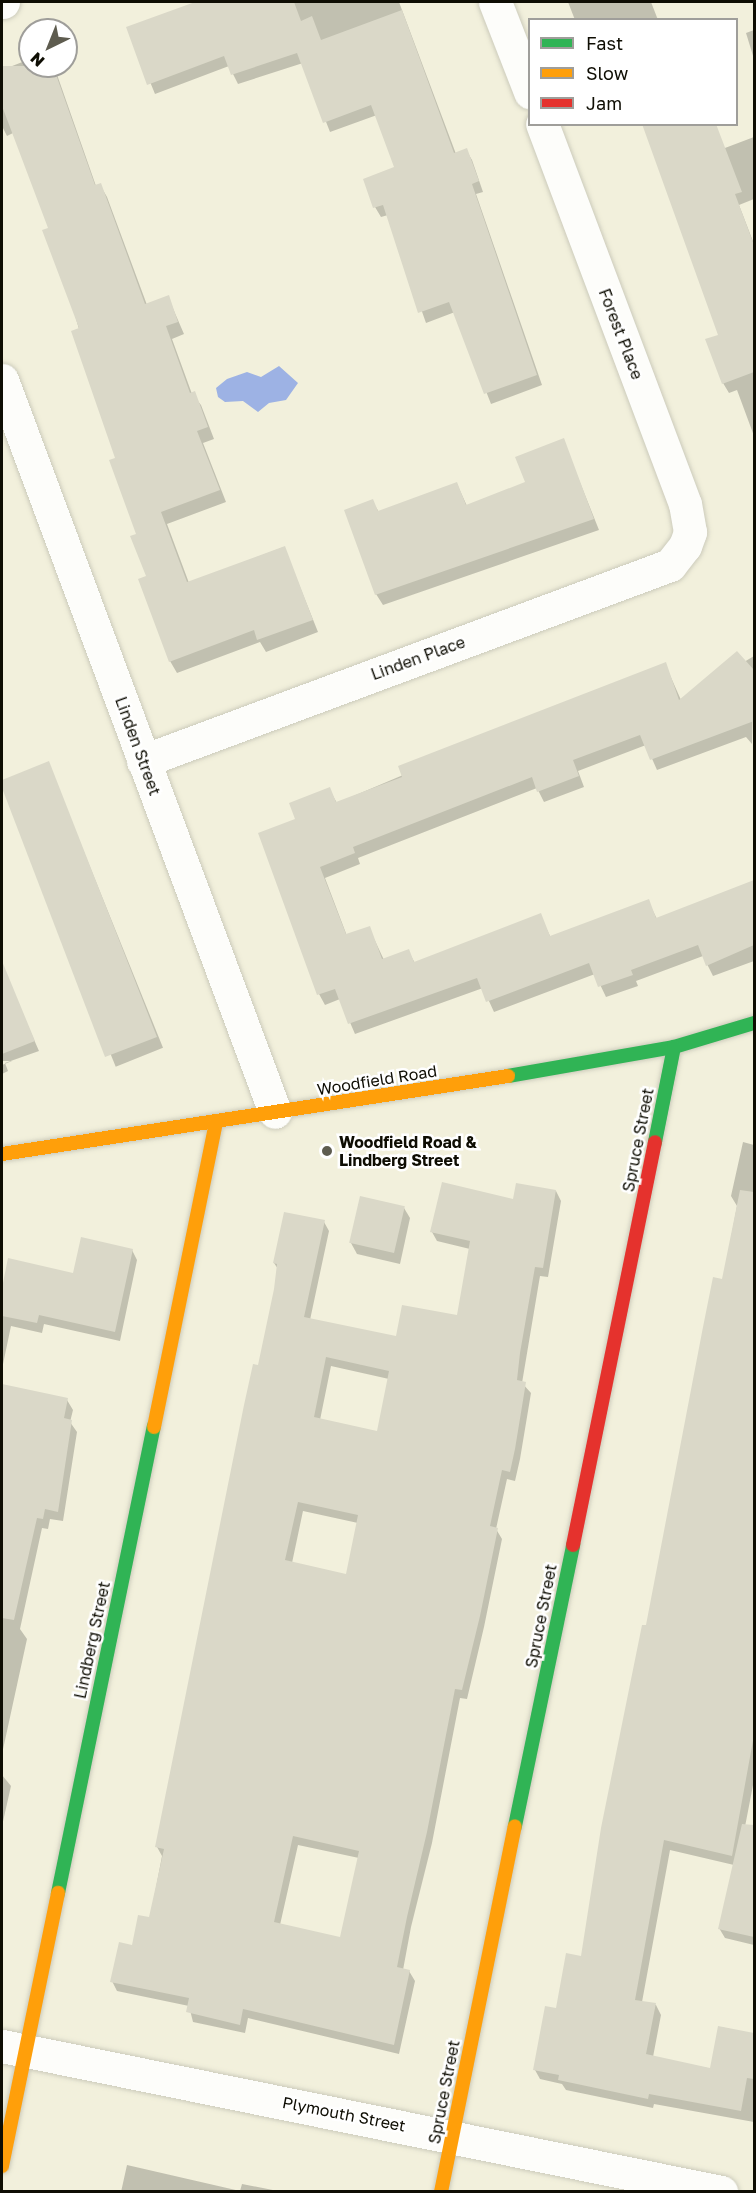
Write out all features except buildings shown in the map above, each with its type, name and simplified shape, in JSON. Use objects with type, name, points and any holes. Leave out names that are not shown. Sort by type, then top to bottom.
[{"type":"street","points":[[495,2],[528,87]]},
{"type":"street","name":"Forest Place","points":[[543,126],[685,504],[690,532],[685,546]]},
{"type":"street","name":"Linden Street","points":[[2,380],[275,1112]]},
{"type":"street","name":"Linden Place","points":[[143,760],[670,565],[685,546]]},
{"type":"street","name":"Woodfield Road","points":[[2,1154],[216,1122],[674,1047],[754,1023]]},
{"type":"street","name":"Spruce Street","points":[[441,2192],[674,1047]]},
{"type":"street","name":"Lindberg Street","points":[[2,2166],[13,2048],[216,1122]]},
{"type":"street","name":"Plymouth Street","points":[[13,2048],[721,2192]]},
{"type":"water","points":[[279,366],[298,383],[286,400],[269,403],[258,412],[243,401],[225,402],[218,397],[216,388],[227,379],[247,372],[261,377]]},
{"type":"traffic: fast","points":[[508,1076],[674,1047],[754,1023]]},
{"type":"traffic: fast","points":[[655,1142],[674,1047]]},
{"type":"traffic: fast","points":[[58,1893],[154,1427]]},
{"type":"traffic: fast","points":[[515,1826],[573,1545]]},
{"type":"traffic: slow","points":[[2,1154],[508,1076]]},
{"type":"traffic: slow","points":[[154,1427],[216,1122]]},
{"type":"traffic: slow","points":[[441,2192],[515,1826]]},
{"type":"traffic: slow","points":[[2,2166],[58,1893]]},
{"type":"traffic: jam","points":[[573,1545],[655,1142]]},
{"type":"place","name":"Woodfield Road & Lindberg Street","points":[[327,1151]]}]
